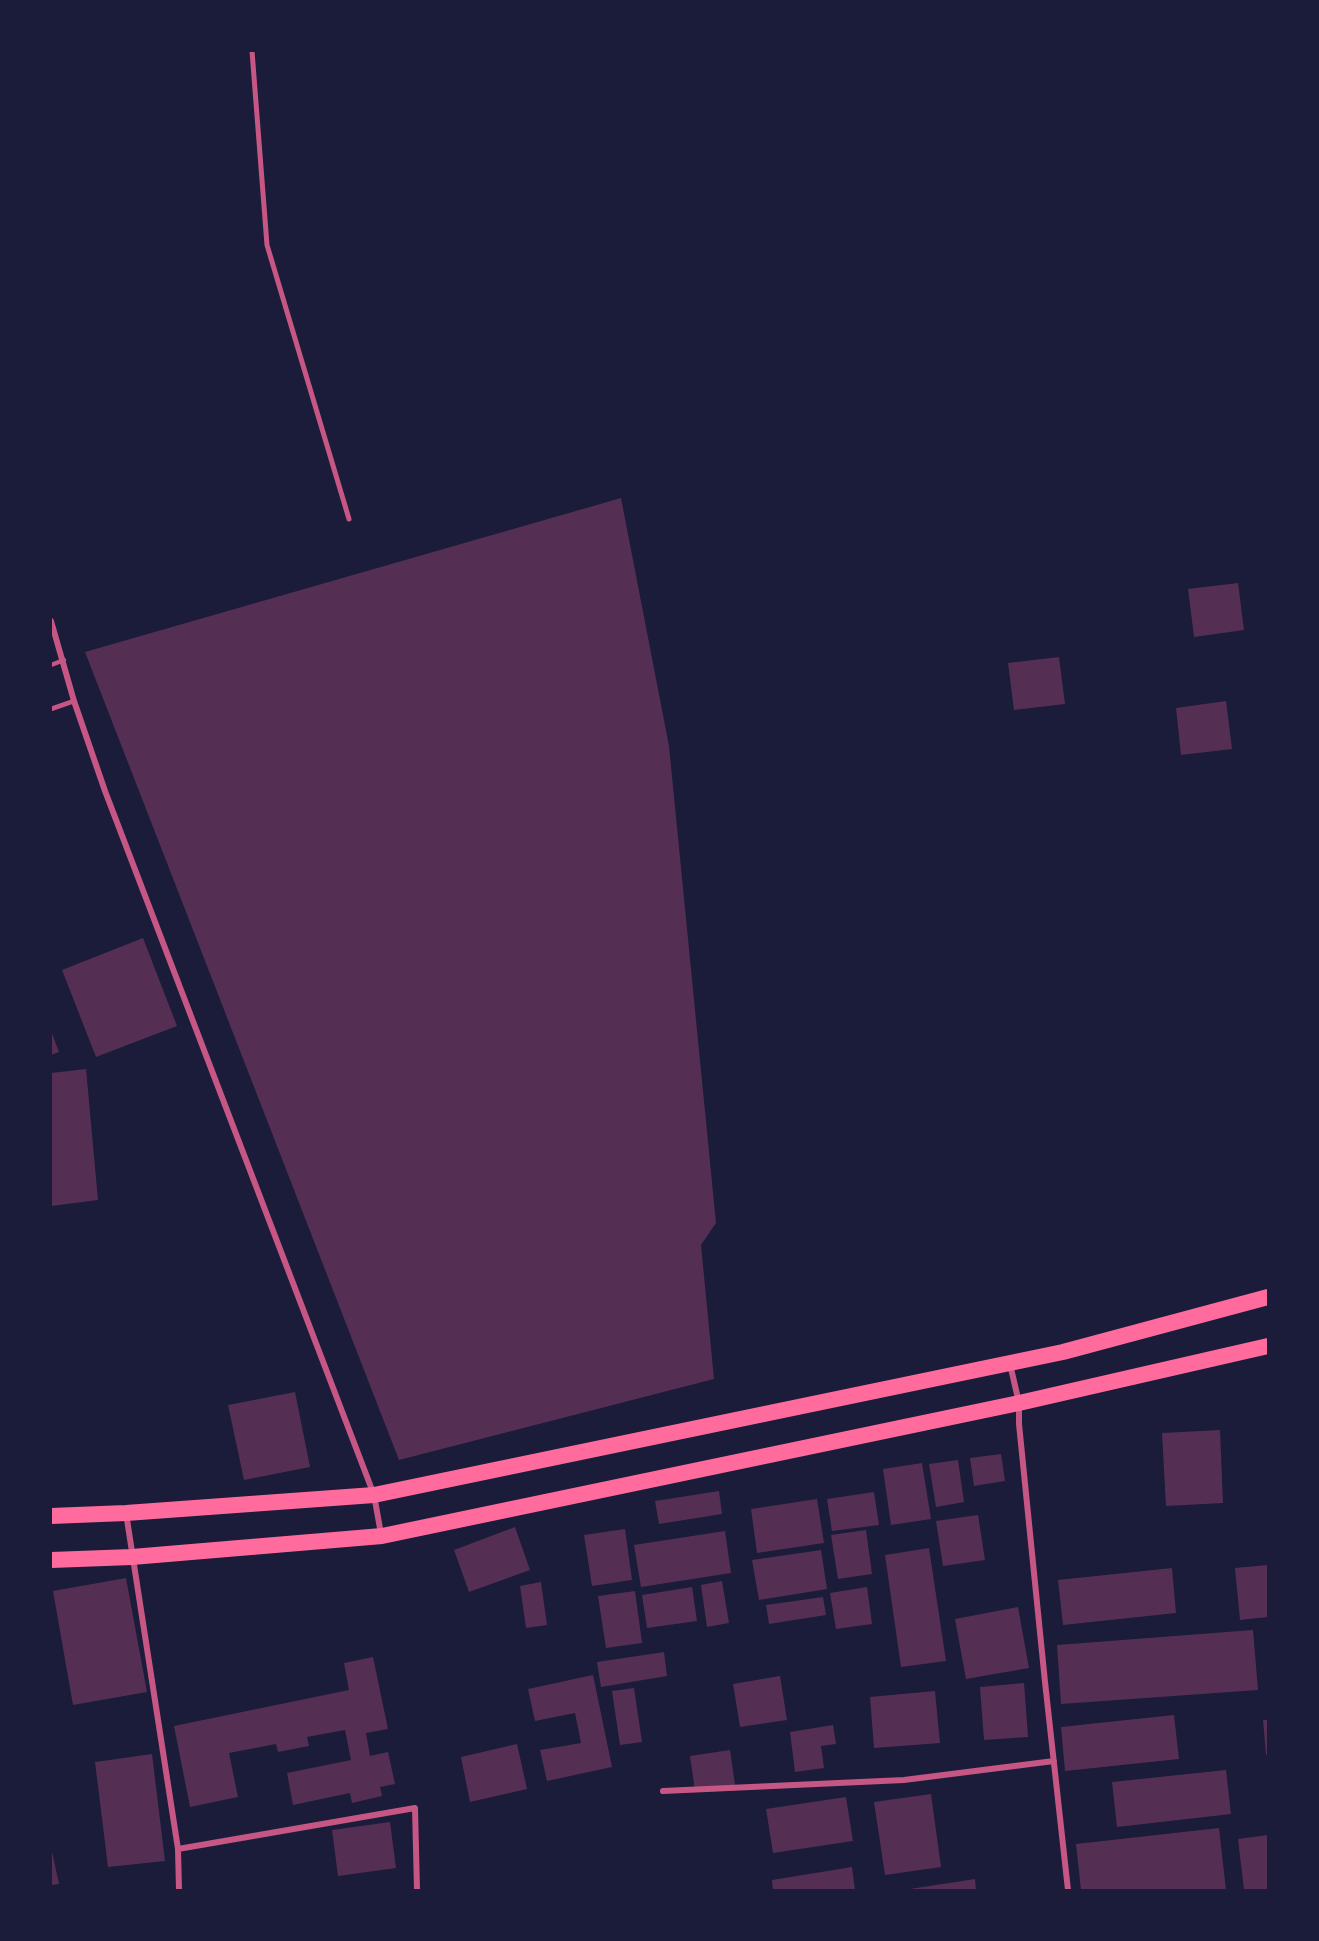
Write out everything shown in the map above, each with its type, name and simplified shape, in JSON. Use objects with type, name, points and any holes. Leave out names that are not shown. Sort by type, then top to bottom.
[{"type":"highway","points":[[51,1516],[126,1513],[374,1495],[1010,1364],[1268,1297]]},
{"type":"highway","points":[[51,1560],[132,1557],[382,1536],[1019,1402],[1268,1346]]},
{"type":"street","points":[[252,51],[267,245],[349,519]]},
{"type":"street","points":[[51,621],[74,701],[105,791],[374,1495],[382,1536]]},
{"type":"street","points":[[1010,1364],[1019,1402],[1020,1436],[1068,1890]]},
{"type":"street","points":[[126,1513],[178,1849],[179,1890]]},
{"type":"street","points":[[663,1791],[904,1780],[1053,1761]]},
{"type":"street","points":[[178,1849],[415,1808],[417,1890]]},
{"type":"lane","points":[[51,665],[64,660]]},
{"type":"lane","points":[[51,709],[74,701]]},
{"type":"building","points":[[621,498],[669,746],[716,1223],[701,1245],[714,1379],[399,1460],[85,652]]},
{"type":"building","points":[[1238,583],[1244,630],[1194,637],[1188,589]]},
{"type":"building","points":[[1059,657],[1065,704],[1014,710],[1008,663]]},
{"type":"building","points":[[1226,701],[1232,749],[1181,755],[1176,708]]},
{"type":"building","points":[[143,938],[177,1026],[96,1057],[62,970]]},
{"type":"building","points":[[51,1031],[59,1052],[51,1055]]},
{"type":"building","points":[[86,1069],[98,1200],[51,1206],[51,1073]]},
{"type":"building","points":[[295,1392],[310,1467],[244,1480],[228,1405]]},
{"type":"building","points":[[1220,1430],[1223,1503],[1166,1506],[1162,1433]]},
{"type":"building","points":[[1001,1454],[1005,1481],[974,1486],[970,1458]]},
{"type":"building","points":[[958,1460],[964,1502],[936,1507],[929,1464]]},
{"type":"building","points":[[922,1463],[931,1519],[891,1525],[883,1469]]},
{"type":"building","points":[[719,1491],[722,1514],[659,1524],[655,1501]]},
{"type":"building","points":[[874,1492],[879,1525],[832,1531],[827,1499]]},
{"type":"building","points":[[817,1499],[824,1543],[757,1553],[751,1509]]},
{"type":"building","points":[[978,1515],[985,1560],[943,1566],[936,1521]]},
{"type":"building","points":[[515,1527],[530,1570],[469,1592],[454,1550]]},
{"type":"building","points":[[625,1529],[632,1580],[592,1586],[584,1535]]},
{"type":"building","points":[[866,1530],[872,1574],[838,1579],[831,1535]]},
{"type":"building","points":[[725,1531],[731,1573],[641,1587],[634,1545]]},
{"type":"building","points":[[929,1548],[946,1661],[901,1667],[885,1555]]},
{"type":"building","points":[[821,1550],[827,1589],[759,1600],[752,1560]]},
{"type":"building","points":[[1268,1565],[1268,1617],[1240,1620],[1235,1568]]},
{"type":"building","points":[[1172,1568],[1176,1613],[1063,1625],[1058,1580]]},
{"type":"building","points":[[126,1578],[147,1692],[73,1705],[53,1591]]},
{"type":"building","points":[[722,1581],[729,1623],[707,1627],[701,1585]]},
{"type":"building","points":[[541,1582],[547,1625],[526,1628],[520,1586]]},
{"type":"building","points":[[692,1587],[697,1621],[647,1628],[642,1595]]},
{"type":"building","points":[[867,1587],[872,1624],[836,1629],[830,1593]]},
{"type":"building","points":[[635,1591],[642,1643],[606,1648],[598,1596]]},
{"type":"building","points":[[823,1597],[826,1615],[769,1624],[766,1605]]},
{"type":"building","points":[[1018,1607],[1029,1668],[966,1679],[955,1619]]},
{"type":"building","points":[[1253,1630],[1258,1690],[1061,1704],[1057,1645]]},
{"type":"building","points":[[664,1652],[667,1676],[601,1687],[597,1662]]},
{"type":"building","points":[[373,1657],[388,1729],[366,1733],[370,1756],[388,1752],[395,1784],[380,1787],[382,1796],[352,1803],[350,1793],[293,1805],[287,1773],[351,1760],[345,1730],[307,1737],[309,1746],[278,1752],[276,1744],[229,1753],[238,1797],[190,1807],[174,1726],[349,1690],[344,1663]]},
{"type":"building","points":[[593,1675],[612,1767],[547,1781],[540,1750],[581,1743],[575,1713],[535,1721],[528,1689]]},
{"type":"building","points":[[780,1676],[787,1720],[740,1727],[733,1684]]},
{"type":"building","points":[[1024,1683],[1028,1737],[984,1740],[980,1687]]},
{"type":"building","points":[[634,1688],[642,1742],[620,1745],[612,1691]]},
{"type":"building","points":[[935,1691],[940,1743],[874,1748],[870,1697]]},
{"type":"building","points":[[1174,1715],[1179,1759],[1065,1771],[1061,1727]]},
{"type":"building","points":[[1263,1720],[1268,1720],[1268,1755],[1266,1755]]},
{"type":"building","points":[[833,1725],[836,1744],[821,1746],[824,1768],[795,1772],[790,1732]]},
{"type":"building","points":[[517,1744],[527,1789],[470,1802],[461,1757]]},
{"type":"building","points":[[730,1750],[735,1785],[695,1791],[690,1756]]},
{"type":"building","points":[[152,1754],[165,1861],[108,1867],[95,1762]]},
{"type":"building","points":[[1226,1770],[1231,1814],[1117,1827],[1112,1782]]},
{"type":"building","points":[[931,1794],[941,1867],[885,1875],[874,1802]]},
{"type":"building","points":[[846,1797],[853,1841],[773,1853],[766,1809]]},
{"type":"building","points":[[390,1822],[396,1868],[338,1876],[332,1830]]},
{"type":"building","points":[[1219,1828],[1226,1890],[1081,1890],[1076,1844]]},
{"type":"building","points":[[1268,1835],[1268,1890],[1244,1890],[1238,1839]]},
{"type":"building","points":[[51,1847],[59,1884],[51,1885]]},
{"type":"building","points":[[852,1867],[855,1890],[773,1890],[772,1880]]},
{"type":"building","points":[[975,1879],[976,1890],[910,1890],[910,1889]]}]
